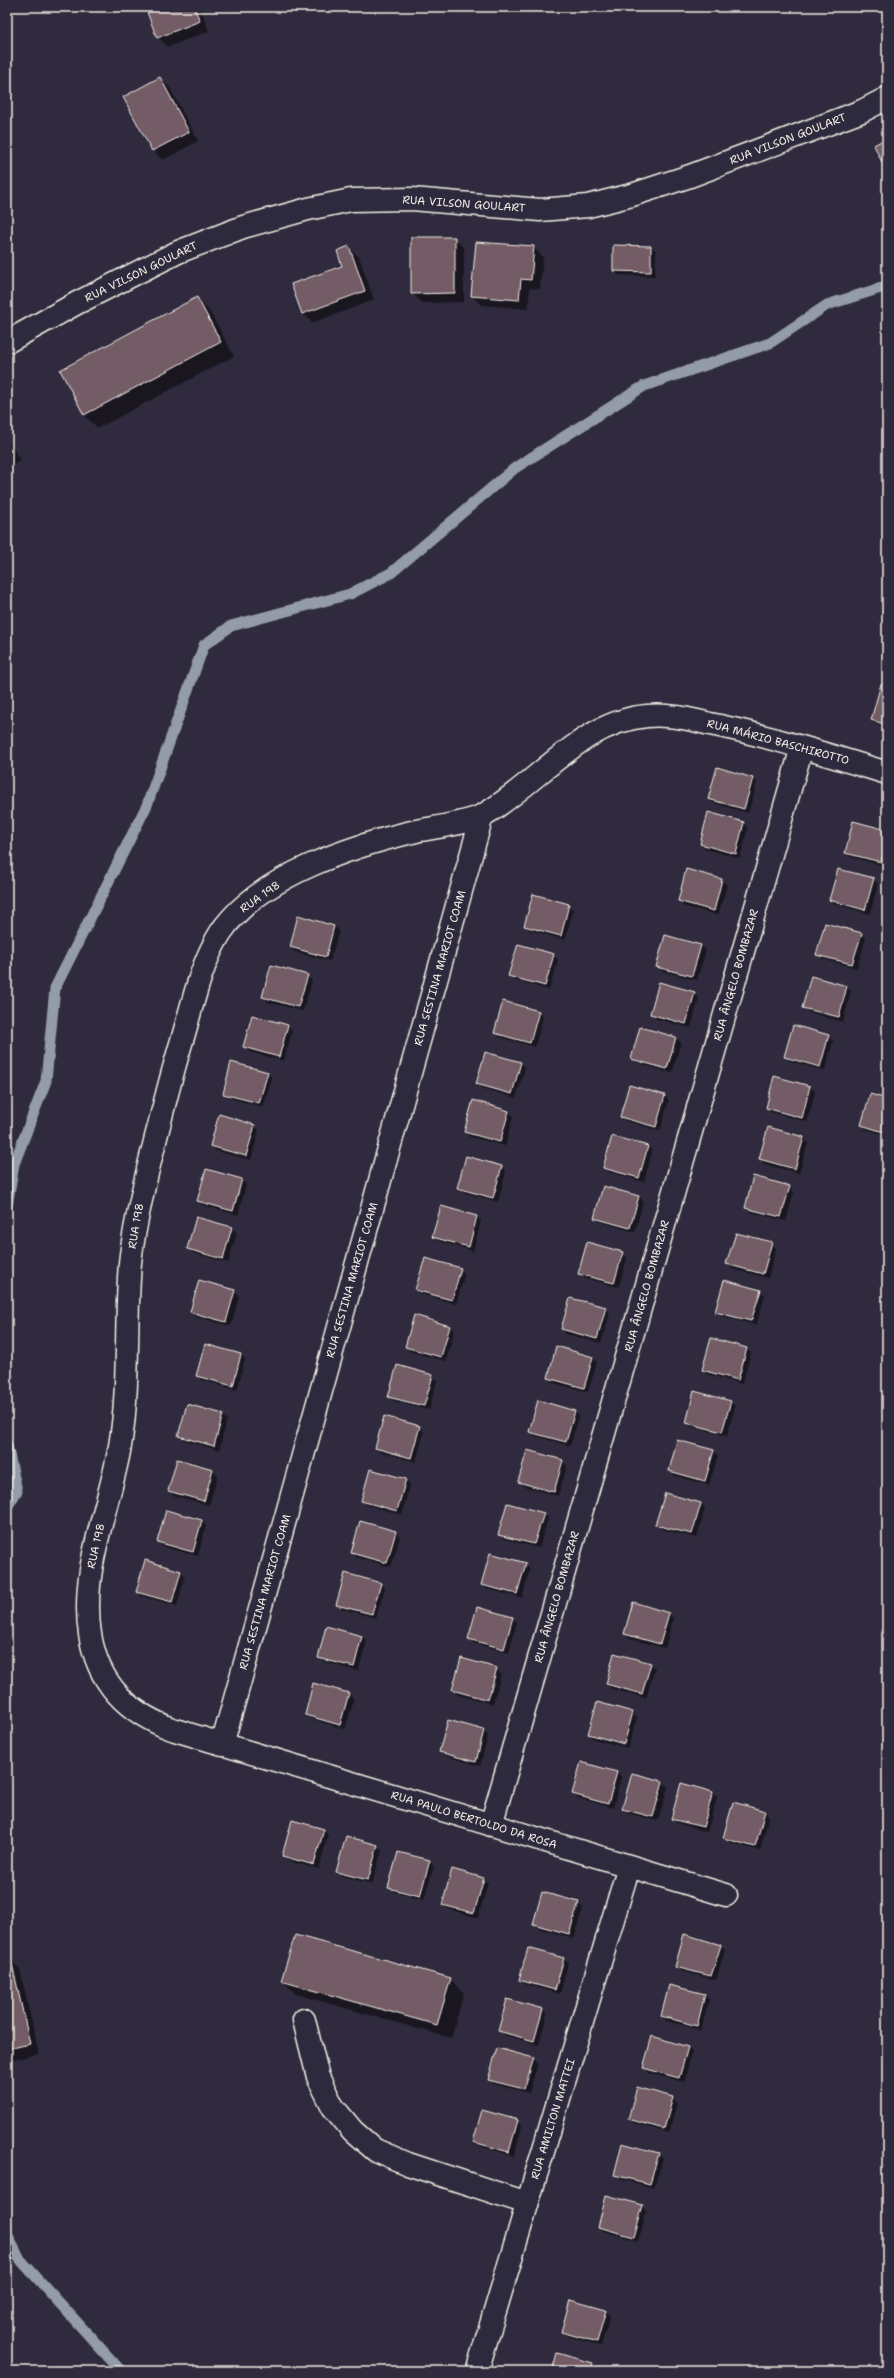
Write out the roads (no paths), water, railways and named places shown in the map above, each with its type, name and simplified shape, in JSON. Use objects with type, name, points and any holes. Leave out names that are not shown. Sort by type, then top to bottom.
[{"type":"street","name":"RUA VILSON GOULART","points":[[7,342],[77,303],[178,252],[243,227],[308,209],[351,200],[412,199],[540,210],[588,206],[632,195],[690,176],[862,111],[887,98]]},
{"type":"street","name":"RUA MÁRIO BASCHIROTTO","points":[[482,816],[578,744],[606,726],[630,718],[674,716],[742,730],[887,773]]},
{"type":"street","name":"RUA ÂNGELO BOMBAZAR","points":[[491,1825],[802,748]]},
{"type":"street","name":"RUA 198","points":[[222,1745],[150,1721],[129,1707],[112,1688],[98,1664],[90,1637],[87,1609],[88,1581],[121,1438],[130,1263],[135,1230],[178,1053],[205,965],[219,935],[238,911],[265,891],[302,870],[341,852],[388,837],[482,816]]},
{"type":"street","name":"RUA SESTINA MARIOT COAM","points":[[222,1745],[482,816]]},
{"type":"street","name":"RUA PAULO BERTOLDO DA ROSA","points":[[222,1745],[726,1895]]},
{"type":"street","name":"RUA AMILTON MATTEI","points":[[477,2371],[629,1866]]},
{"type":"street","points":[[304,2020],[318,2077],[333,2107],[353,2131],[375,2150],[408,2164],[527,2203]]},
{"type":"waterway","points":[[7,1206],[14,1164],[46,1081],[55,988],[147,805],[204,645],[231,626],[350,594],[391,573],[515,468],[644,386],[770,343],[827,305],[887,286]]},
{"type":"waterway","points":[[7,1445],[17,1491],[7,1507]]},
{"type":"waterway","points":[[7,2234],[19,2258],[121,2371]]}]
